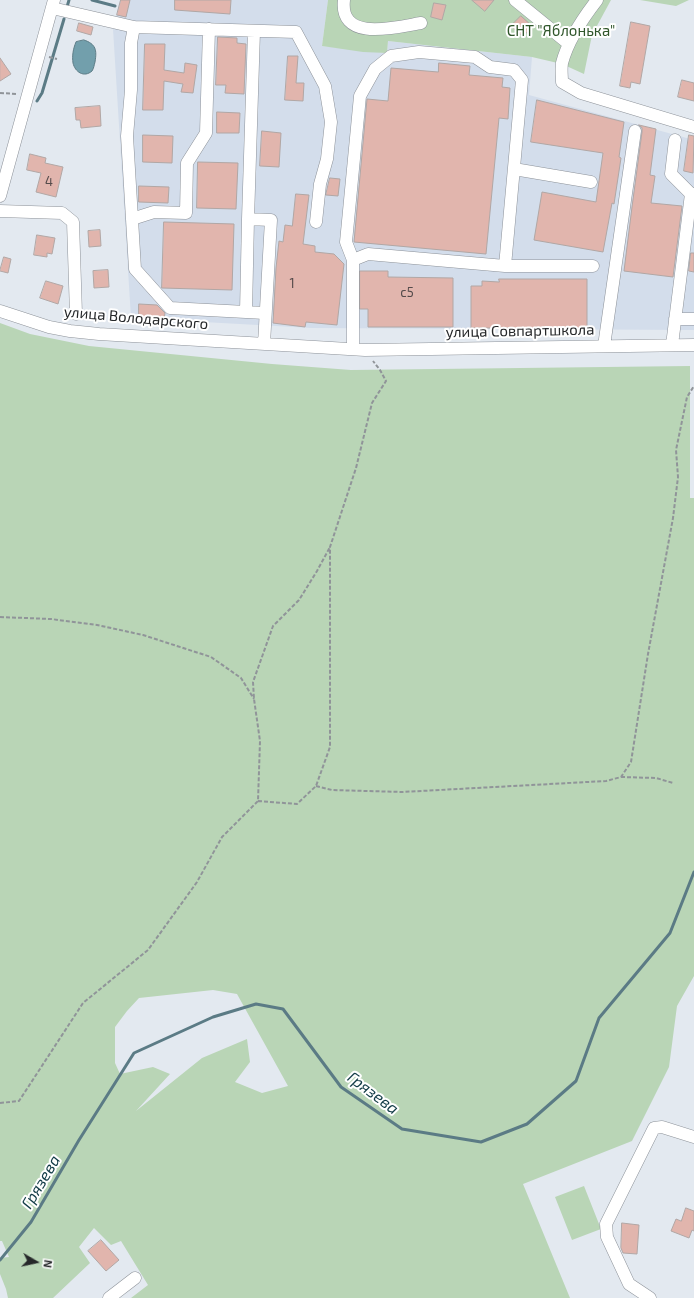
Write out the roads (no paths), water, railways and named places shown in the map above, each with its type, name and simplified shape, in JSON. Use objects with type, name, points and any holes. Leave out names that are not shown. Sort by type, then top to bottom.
[{"type":"street","points":[[344,0],[343,6],[345,14],[349,22],[356,27],[381,29],[422,23]]},
{"type":"street","points":[[516,0],[569,44]]},
{"type":"street","points":[[597,0],[569,44],[562,64],[562,82],[581,93],[694,127]]},
{"type":"street","points":[[0,196],[53,4],[134,27],[296,32],[325,86],[331,122],[327,159],[320,184],[316,222]]},
{"type":"street","points":[[134,27],[131,43],[131,90],[127,136],[135,269],[170,308],[265,313]]},
{"type":"street","points":[[132,219],[154,212],[186,213],[188,163],[206,133],[209,29]]},
{"type":"street","points":[[246,312],[254,31]]},
{"type":"street","points":[[349,349],[353,260],[346,242],[360,96],[375,69],[391,56],[419,52],[475,57],[490,68],[514,70],[522,80],[505,266]]},
{"type":"street","points":[[604,346],[635,131]]},
{"type":"street","points":[[672,345],[692,194],[671,174],[675,140]]},
{"type":"street","points":[[514,169],[591,182]]},
{"type":"street","points":[[0,211],[62,213],[73,222],[76,314]]},
{"type":"street","points":[[248,219],[271,220],[265,313],[267,344]]},
{"type":"street","points":[[353,260],[368,254],[505,266],[593,266]]},
{"type":"street","name":"улица Володарского","points":[[0,311],[49,327],[70,331],[349,349]]},
{"type":"street","points":[[675,319],[694,319]]},
{"type":"street","name":"улица Совпартшкола","points":[[349,349],[694,345]]},
{"type":"street","points":[[650,1298],[629,1284],[606,1237],[606,1224],[654,1128],[662,1127],[692,1132]]},
{"type":"street","points":[[109,1298],[136,1278]]},
{"type":"water","points":[[84,40],[91,43],[96,51],[93,70],[86,74],[80,73],[73,63],[73,50],[76,42]]},
{"type":"waterway","points":[[67,7],[69,0]]},
{"type":"waterway","points":[[92,0],[115,6]]},
{"type":"waterway","points":[[37,101],[42,93],[64,19]]},
{"type":"waterway","name":"Грязева","points":[[0,1260],[31,1222],[79,1140],[134,1053],[213,1017],[256,1004],[283,1009],[341,1087],[402,1129],[481,1142],[527,1124],[576,1081],[599,1018],[670,933],[694,872]]},
{"type":"park label","name":"СНТ \"Яблонька\"","points":[[561,31]]}]
